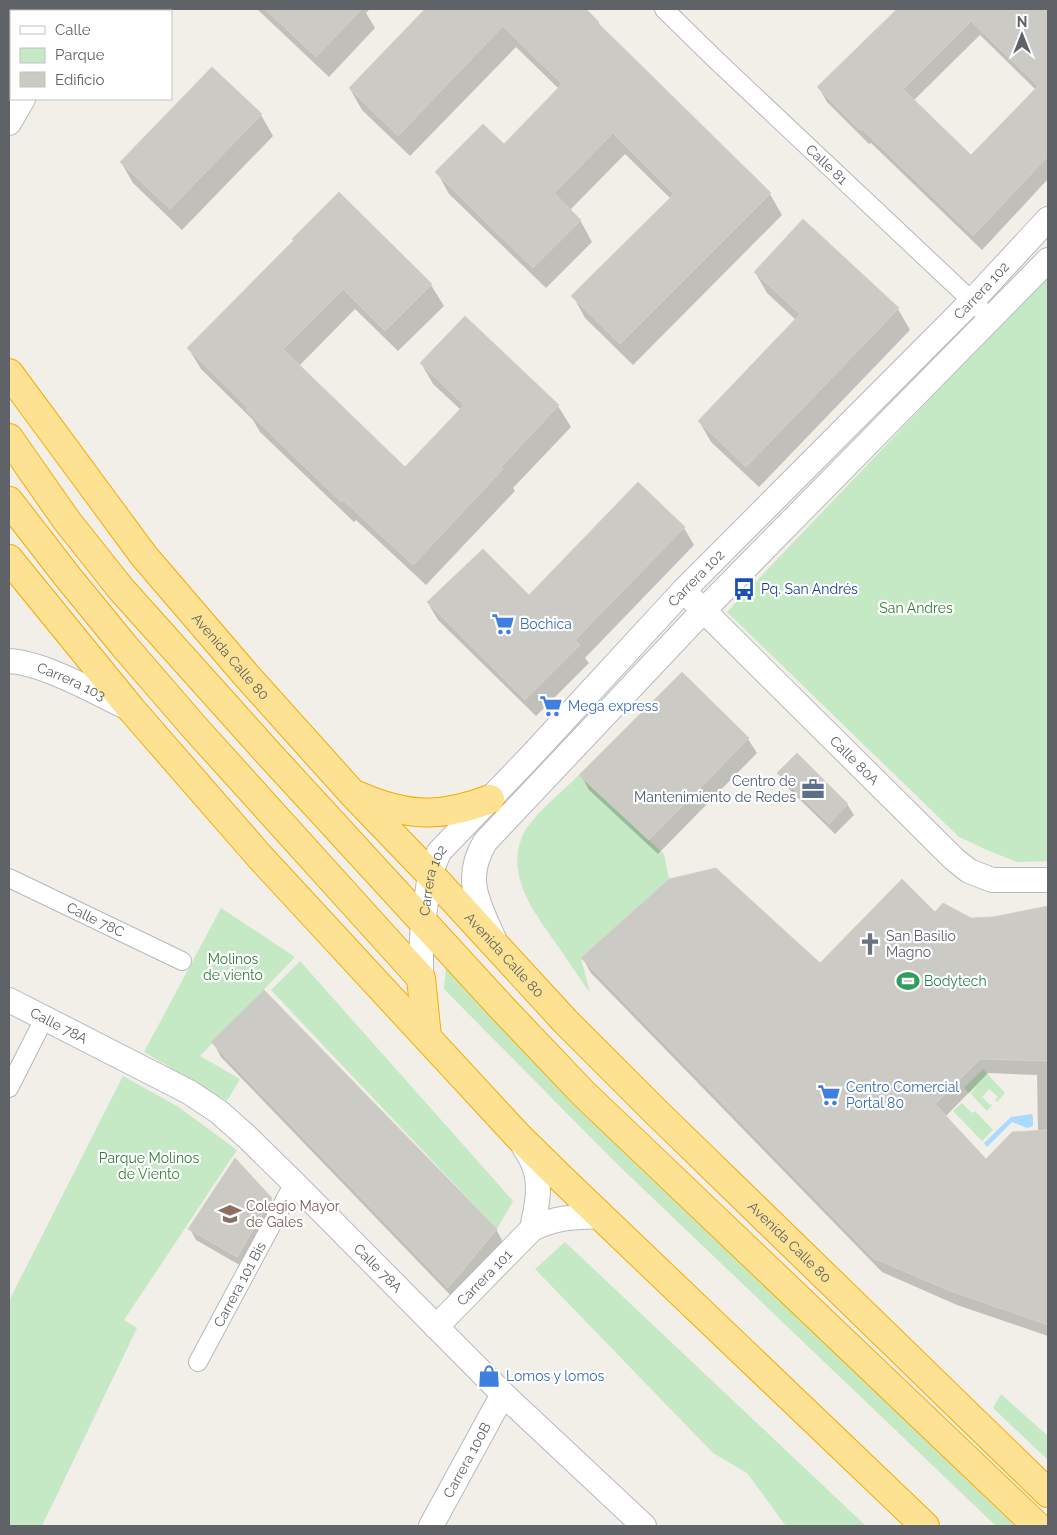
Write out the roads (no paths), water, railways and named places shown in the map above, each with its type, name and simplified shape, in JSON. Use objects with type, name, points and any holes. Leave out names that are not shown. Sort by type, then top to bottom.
[{"type":"highway","name":"Avenida Calle 80","points":[[9,373],[144,556],[246,675],[352,793],[430,874],[500,952],[656,1112],[1048,1493]]},
{"type":"highway","points":[[9,438],[67,521],[121,589],[423,923],[584,1093],[1037,1526]]},
{"type":"highway","points":[[9,500],[67,576],[183,713],[421,978],[427,1037]]},
{"type":"highway","points":[[9,559],[132,710],[260,856],[518,1136],[925,1526]]},
{"type":"highway","points":[[352,793],[378,805],[405,812],[425,814],[469,807],[490,799]]},
{"type":"street","name":"Calle 81","points":[[664,9],[991,319]]},
{"type":"street","points":[[9,123],[22,100]]},
{"type":"street","name":"Carrera 102","points":[[421,978],[423,923],[430,874],[440,852],[683,591],[972,301],[1048,219]]},
{"type":"street","name":"Carrera 102","points":[[500,952],[478,903],[473,877],[473,869],[485,842],[703,610],[1048,260]]},
{"type":"street","name":"Calle 80A","points":[[683,591],[954,859],[970,870],[992,880],[1048,880]]},
{"type":"street","name":"Carrera 103","points":[[9,661],[22,662],[50,672],[132,710]]},
{"type":"street","name":"Calle 78C","points":[[9,878],[182,961]]},
{"type":"street","name":"Calle 78A","points":[[9,1000],[189,1092],[219,1112],[294,1183],[503,1394],[644,1526]]},
{"type":"street","points":[[9,1088],[44,1018]]},
{"type":"street","points":[[518,1136],[535,1167],[538,1180],[538,1201],[532,1229]]},
{"type":"street","name":"Carrera 101 Bis","points":[[198,1362],[294,1183]]},
{"type":"street","name":"Carrera 101","points":[[436,1327],[532,1229],[547,1222],[560,1219],[601,1216]]},
{"type":"street","name":"Carrera 100B","points":[[430,1526],[503,1394]]},
{"type":"water","points":[[1032,1114],[1033,1126],[1027,1128],[1012,1122],[987,1147],[984,1143],[1011,1117]]},
{"type":"place","name":"Pq. San Andrés","points":[[744,589]]},
{"type":"place","name":"Bochica","points":[[503,624]]},
{"type":"place","name":"Mega express","points":[[551,706]]},
{"type":"place","name":"Centro de Mantenimiento de Redes","points":[[813,789]]},
{"type":"place","name":"San Basilio Magno","points":[[870,944]]},
{"type":"place","name":"Bodytech","points":[[908,981]]},
{"type":"place","name":"Centro Comercial Portal 80","points":[[829,1095]]},
{"type":"place","name":"Colegio Mayor de Gales","points":[[230,1214]]},
{"type":"place","name":"Lomos y lomos","points":[[489,1376]]},
{"type":"park label","name":"San Andres","points":[[916,608]]},
{"type":"park label","name":"Molinos de viento","points":[[233,968]]},
{"type":"park label","name":"Parque Molinos de Viento","points":[[149,1166]]}]
